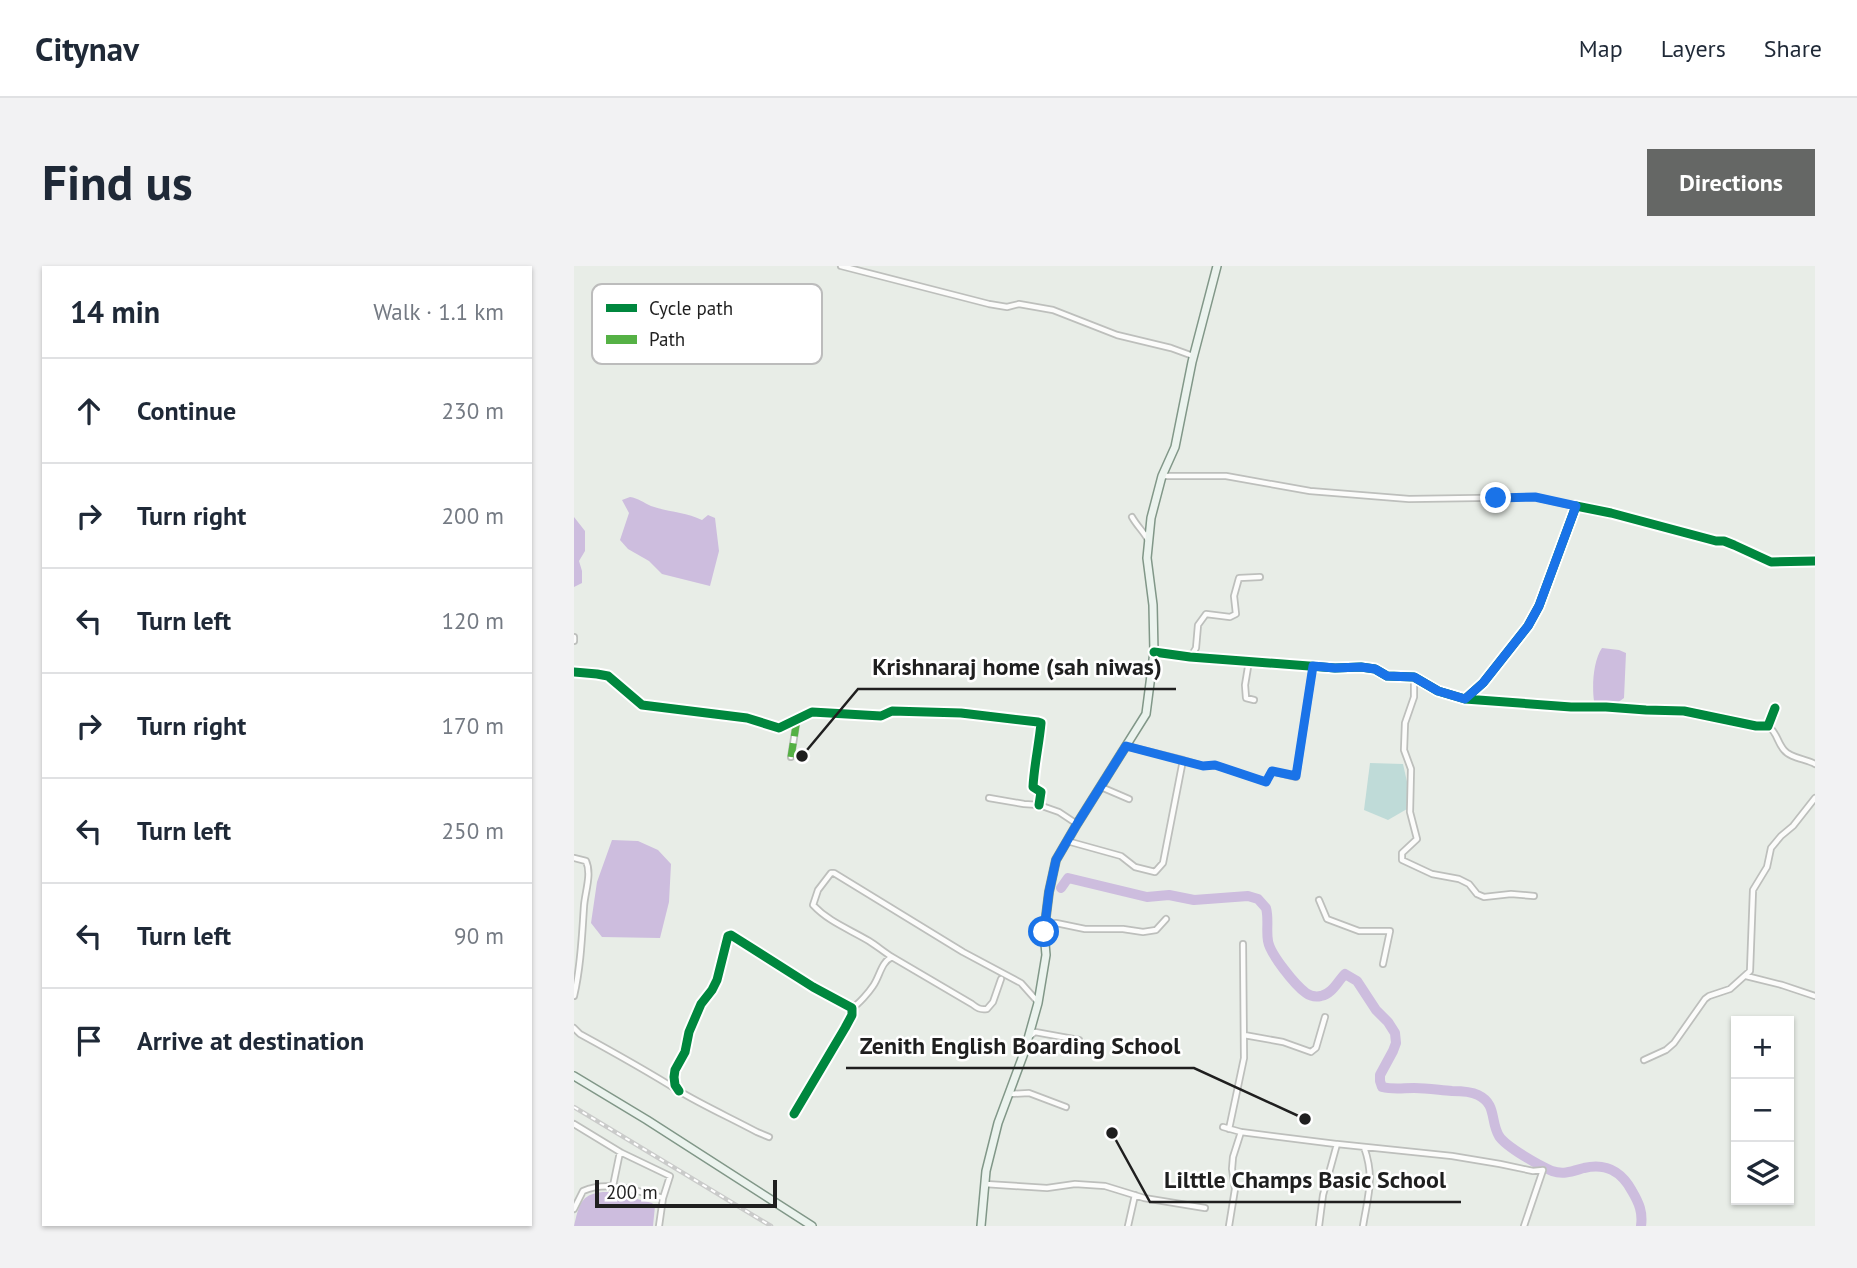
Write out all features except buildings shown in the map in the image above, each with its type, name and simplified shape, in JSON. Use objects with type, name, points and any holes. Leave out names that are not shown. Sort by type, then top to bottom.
[{"type":"main road","points":[[981,1226],[986,1171],[998,1123],[1038,1003],[1046,955],[1044,932],[1049,892],[1056,860],[1146,714],[1154,652],[1153,605],[1147,558],[1151,518],[1162,476],[1175,447],[1217,266]]},
{"type":"main road","points":[[574,1076],[812,1226]]},
{"type":"street","points":[[841,266],[989,304],[1007,307],[1018,304],[1053,310],[1117,335],[1194,356]]},
{"type":"street","points":[[1162,476],[1226,476],[1310,491],[1409,499],[1535,497],[1724,541],[1766,561],[1815,561]]},
{"type":"street","points":[[1465,699],[1483,683],[1528,626],[1539,606],[1576,506]]},
{"type":"street","points":[[1132,517],[1149,541]]},
{"type":"street","points":[[1190,657],[1196,648],[1198,625],[1206,614],[1230,617],[1236,614],[1234,596],[1239,578],[1260,578]]},
{"type":"street","points":[[1154,652],[1190,657],[1375,669],[1387,676],[1414,677],[1438,691],[1465,699],[1571,707],[1606,706],[1684,711],[1756,726],[1768,726],[1784,751],[1815,764]]},
{"type":"street","points":[[1249,661],[1246,698],[1254,699]]},
{"type":"street","points":[[1126,746],[1203,766],[1215,765],[1266,782],[1272,771],[1296,776],[1313,666]]},
{"type":"street","points":[[574,672],[608,676],[642,705],[747,718],[779,728],[811,712],[881,716],[892,711],[961,713],[1041,723],[1033,787],[1041,792],[1039,805]]},
{"type":"street","points":[[1414,677],[1414,697],[1405,723],[1404,750],[1411,769],[1410,812],[1417,839],[1402,853],[1402,860],[1432,874],[1459,879],[1483,897],[1511,894],[1534,896]]},
{"type":"street","points":[[1768,726],[1775,708]]},
{"type":"street","points":[[791,757],[797,719]]},
{"type":"street","points":[[1067,841],[1121,856],[1135,867],[1154,872],[1163,863],[1183,760]]},
{"type":"street","points":[[1101,787],[1129,799]]},
{"type":"street","points":[[989,798],[1039,805],[1059,812],[1077,824]]},
{"type":"street","points":[[1644,1060],[1666,1050],[1674,1043],[1704,999],[1730,989],[1750,970],[1754,890],[1767,867],[1771,848],[1815,798]]},
{"type":"street","points":[[574,858],[586,861],[589,868],[574,996]]},
{"type":"street","points":[[1001,979],[993,1002],[987,1009],[978,1009],[821,914],[813,905],[818,890],[831,873],[834,873],[1021,984],[1038,1003]]},
{"type":"street","points":[[1319,900],[1327,919],[1359,931],[1390,931],[1383,964]]},
{"type":"street","points":[[1045,924],[1056,923],[1102,931],[1123,929],[1143,932],[1156,930],[1166,919]]},
{"type":"street","points":[[679,1091],[674,1077],[676,1070],[701,1004],[717,980],[728,936],[731,935],[813,987],[852,1007]]},
{"type":"street","points":[[1242,944],[1244,1058],[1226,1128],[1337,1144],[1452,1156],[1533,1171],[1543,1170],[1524,1226]]},
{"type":"street","points":[[852,1007],[871,989],[884,963],[892,957]]},
{"type":"street","points":[[1746,976],[1815,996]]},
{"type":"street","points":[[794,1114],[852,1015],[852,1007]]},
{"type":"street","points":[[1244,1035],[1283,1042],[1311,1052],[1316,1048],[1325,1017]]},
{"type":"street","points":[[574,1028],[679,1091],[769,1137]]},
{"type":"street","points":[[1028,1038],[1035,1032],[1079,1041]]},
{"type":"street","points":[[1009,1094],[1029,1093],[1066,1107]]},
{"type":"street","points":[[574,1124],[620,1152],[670,1176],[663,1198],[659,1226]]},
{"type":"street","points":[[1229,1226],[1235,1189],[1232,1169],[1241,1132]]},
{"type":"street","points":[[1319,1226],[1323,1195],[1337,1144]]},
{"type":"street","points":[[1363,1226],[1371,1181],[1371,1169],[1364,1147]]},
{"type":"street","points":[[613,1186],[620,1152]]},
{"type":"street","points":[[985,1184],[1047,1188],[1075,1184],[1105,1186],[1135,1195],[1205,1208]]},
{"type":"street","points":[[574,1209],[583,1191],[595,1185],[613,1186],[663,1198]]},
{"type":"street","points":[[1128,1226],[1135,1195]]},
{"type":"shaded area","points":[[630,497],[651,506],[702,520],[708,515],[715,518],[719,551],[710,586],[662,574],[649,561],[628,549],[620,540],[629,513],[622,500]]},
{"type":"shaded area","points":[[574,517],[585,531],[585,551],[579,561],[582,583],[574,587]]},
{"type":"shaded area","points":[[1602,648],[1626,653],[1624,698],[1617,703],[1594,701],[1594,674]]},
{"type":"shaded area","points":[[1370,763],[1403,764],[1410,795],[1407,809],[1388,820],[1364,810]]},
{"type":"shaded area","points":[[612,840],[638,841],[658,850],[671,864],[669,902],[660,938],[602,937],[591,923],[597,882]]},
{"type":"shaded area","points":[[603,1192],[652,1203],[655,1206],[653,1226],[574,1226],[579,1207],[585,1198]]},
{"type":"waterway","points":[[1061,888],[1068,878],[1147,897],[1169,895],[1194,900],[1248,896],[1258,899],[1266,908],[1270,947],[1301,989],[1309,995],[1325,995],[1345,974],[1357,981],[1376,1010],[1388,1022],[1395,1033],[1396,1043],[1380,1075],[1382,1087],[1462,1091],[1478,1095],[1491,1108],[1499,1136],[1532,1161],[1556,1172],[1592,1167],[1606,1168],[1623,1178],[1637,1200],[1641,1212],[1641,1226]]},
{"type":"railway","points":[[574,1107],[771,1226]]},
{"type":"marked path","points":[[791,757],[797,719]]},
{"type":"cycle path","points":[[1465,699],[1483,683],[1528,626],[1539,606],[1576,506],[1724,541],[1771,562],[1815,561]]},
{"type":"cycle path","points":[[1154,652],[1335,668],[1361,667],[1375,669],[1387,676],[1414,677],[1438,691],[1465,699],[1571,707],[1684,711],[1756,726],[1768,726],[1775,708]]},
{"type":"cycle path","points":[[574,672],[608,676],[642,705],[747,718],[779,728],[812,712],[881,716],[892,711],[961,713],[1038,722],[1041,723],[1033,787],[1041,792],[1039,805]]},
{"type":"cycle path","points":[[679,1091],[675,1085],[675,1070],[685,1052],[689,1032],[701,1004],[717,980],[728,936],[731,935],[813,987],[852,1008],[852,1015],[845,1028],[794,1114]]},
{"type":"place","name":"Krishnaraj home (sah niwas)","points":[[802,756]]},
{"type":"place","name":"Zenith English Boarding School","points":[[1305,1119]]},
{"type":"place","name":"Lilttle Champs Basic School","points":[[1112,1133]]},
{"type":"route","points":[[1044,932],[1056,860],[1126,746],[1203,766],[1215,765],[1266,782],[1272,771],[1296,776],[1313,666],[1361,667],[1375,669],[1387,676],[1414,677],[1438,691],[1465,699],[1483,683],[1528,626],[1539,606],[1576,506],[1535,497],[1496,498]]}]
